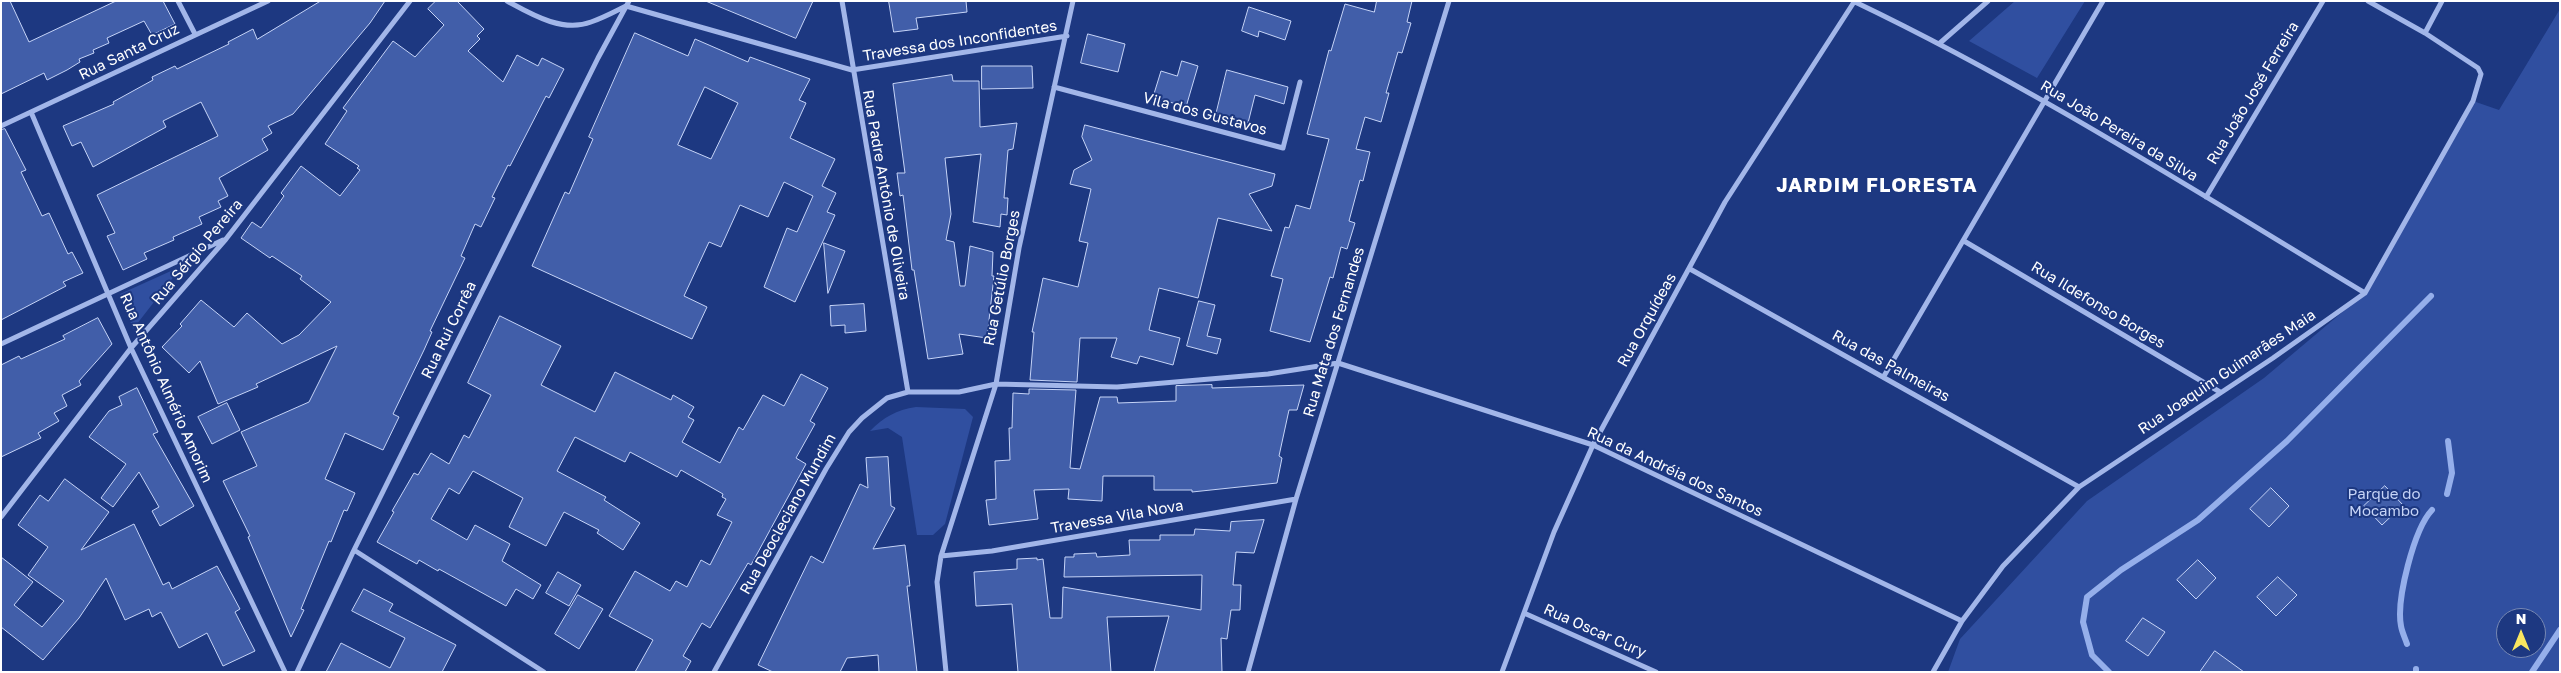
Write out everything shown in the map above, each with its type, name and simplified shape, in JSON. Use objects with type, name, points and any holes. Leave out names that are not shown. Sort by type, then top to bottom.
[{"type":"street","points":[[178,1],[194,34]]},
{"type":"street","name":"Rua Santa Cruz","points":[[1,126],[268,1]]},
{"type":"street","name":"Rua Sérgio Pereira","points":[[1,517],[132,348],[226,239],[410,1]]},
{"type":"street","points":[[507,1],[537,18],[563,25],[589,23],[627,4]]},
{"type":"street","name":"Rua Padre Antônio de Oliveira","points":[[842,1],[852,70],[908,392]]},
{"type":"street","name":"Rua Getúlio Borges","points":[[941,556],[996,384],[1019,248],[1067,36],[1073,1]]},
{"type":"street","name":"Rua Mata dos Fernandes","points":[[1248,672],[1296,499],[1449,1]]},
{"type":"street","points":[[1940,43],[1988,1]]},
{"type":"street","points":[[1884,376],[2103,1]]},
{"type":"street","name":"Rua João José Ferreira","points":[[2206,197],[2322,1]]},
{"type":"street","points":[[2368,1],[2425,33],[2442,1]]},
{"type":"street","name":"Rua João Pereira da Silva","points":[[1854,2],[1940,43],[2046,101],[2365,293]]},
{"type":"street","name":"Rua Orquídeas","points":[[1502,672],[1554,532],[1592,445],[1725,202],[1854,2]]},
{"type":"street","name":"Travessa dos Inconfidentes","points":[[627,4],[852,70],[1067,36]]},
{"type":"street","name":"Rua Rui Corrêa","points":[[297,672],[354,550],[627,4]]},
{"type":"street","name":"Rua Joaquim Guimarães Maia","points":[[1933,672],[1962,621],[2003,566],[2079,487],[2273,358],[2365,293],[2473,101],[2482,74],[2470,63],[2425,33]]},
{"type":"street","name":"Vila dos Gustavos","points":[[1054,87],[1283,148],[1300,82]]},
{"type":"street","name":"Rua Antônio Almério Amorim","points":[[31,112],[132,348],[284,672]]},
{"type":"street","points":[[1,344],[226,239]]},
{"type":"street","name":"Rua Ildefonso Borges","points":[[1964,241],[2220,392]]},
{"type":"street","name":"Rua das Palmeiras","points":[[1690,269],[1884,376],[2079,487]]},
{"type":"street","name":"Rua Deocleciano Mundim","points":[[714,672],[826,469],[849,432],[862,418],[887,398],[908,392],[959,392],[996,384],[1117,387],[1268,374],[1338,363]]},
{"type":"street","name":"Rua da Andréia dos Santos","points":[[1338,363],[1592,445],[1962,621]]},
{"type":"street","name":"Travessa Vila Nova","points":[[941,556],[992,551],[1296,499]]},
{"type":"street","points":[[354,550],[544,672]]},
{"type":"street","points":[[941,556],[937,582],[946,672]]},
{"type":"street","name":"Rua Oscar Cury","points":[[1524,613],[1656,672]]},
{"type":"green space","points":[[2015,1],[2085,1],[2037,78],[1969,41]]},
{"type":"green space","name":"Parque do Mocambo","points":[[2560,9],[2560,672],[1948,672],[1960,639],[2087,501],[2264,378],[2365,293],[2473,101],[2499,110]]},
{"type":"green space","points":[[182,266],[133,329],[120,294]]},
{"type":"green space","points":[[916,407],[965,409],[973,417],[945,524],[933,535],[917,535],[902,437],[888,428],[870,431],[891,415]]},
{"type":"building","points":[[1,1],[10,1],[29,42],[116,1],[163,1],[175,24],[152,35],[144,21],[107,38],[109,43],[93,50],[94,53],[79,59],[80,62],[67,70],[47,80],[44,73],[1,94]]},
{"type":"building","points":[[321,1],[385,1],[370,23],[293,114],[268,126],[272,133],[262,139],[268,150],[219,178],[228,196],[218,201],[221,207],[199,217],[202,224],[173,237],[174,240],[144,253],[147,259],[123,270],[107,236],[115,233],[97,195],[218,136],[201,102],[163,121],[166,127],[93,167],[81,142],[72,146],[63,126],[114,104],[113,102],[153,80],[152,77],[175,66],[177,69],[229,44],[228,42],[253,29],[257,39]]},
{"type":"building","points":[[436,1],[457,1],[484,29],[477,36],[480,39],[468,51],[503,82],[517,55],[538,66],[542,58],[564,69],[549,98],[546,96],[510,166],[508,165],[492,197],[495,198],[481,227],[475,224],[461,256],[465,258],[393,414],[399,417],[383,450],[345,433],[325,479],[355,493],[347,511],[344,510],[331,542],[329,541],[301,609],[304,610],[291,637],[248,537],[250,536],[223,481],[257,466],[241,432],[309,402],[337,346],[256,384],[258,387],[218,404],[200,361],[189,373],[162,347],[182,326],[180,324],[201,300],[234,327],[247,313],[282,344],[299,335],[331,302],[300,279],[302,276],[272,256],[270,258],[241,238],[252,222],[261,228],[284,196],[281,193],[301,166],[340,196],[360,170],[357,168],[359,166],[325,144],[347,111],[343,108],[393,41],[415,57],[444,25],[428,9]]},
{"type":"building","points":[[706,1],[813,1],[796,38]]},
{"type":"building","points":[[889,1],[966,1],[967,12],[916,18],[918,29],[894,32]]},
{"type":"building","points":[[1377,1],[1412,1],[1407,22],[1411,23],[1402,53],[1398,52],[1386,93],[1389,93],[1381,122],[1365,117],[1356,149],[1370,152],[1363,181],[1360,180],[1349,221],[1355,223],[1347,249],[1341,247],[1333,278],[1330,277],[1310,342],[1270,331],[1283,279],[1271,276],[1285,227],[1289,228],[1296,205],[1310,209],[1329,139],[1307,134],[1329,50],[1331,51],[1345,4],[1374,12]]},
{"type":"building","points":[[1249,7],[1291,21],[1285,40],[1259,31],[1258,37],[1242,31]]},
{"type":"building","points":[[635,33],[688,56],[695,39],[748,62],[750,57],[810,79],[799,100],[806,103],[790,138],[835,159],[822,186],[836,193],[827,212],[835,215],[795,302],[764,287],[787,228],[797,232],[813,196],[784,182],[768,217],[740,205],[721,247],[709,242],[684,296],[707,307],[692,339],[532,266],[565,192],[569,194],[593,139],[589,137]],"holes":[[[705,87],[738,103],[711,159],[678,145]]]},
{"type":"building","points":[[1088,34],[1125,44],[1118,72],[1081,63]]},
{"type":"building","points":[[1182,61],[1198,66],[1186,107],[1153,97],[1161,71],[1177,76]]},
{"type":"building","points":[[982,66],[1032,66],[1033,88],[982,89]]},
{"type":"building","points":[[1227,70],[1288,87],[1284,104],[1255,95],[1248,123],[1216,115]]},
{"type":"building","points":[[952,75],[953,81],[979,81],[980,127],[1017,123],[1013,149],[1008,150],[1004,198],[1008,198],[1007,215],[1001,214],[1000,227],[973,222],[981,154],[945,158],[951,214],[946,240],[954,242],[960,286],[965,286],[970,246],[993,252],[992,276],[994,276],[987,338],[959,334],[963,354],[928,359],[914,270],[912,270],[903,195],[900,196],[897,173],[905,173],[893,84]]},
{"type":"building","points":[[1085,125],[1275,174],[1272,186],[1249,194],[1272,231],[1218,218],[1198,298],[1159,288],[1149,330],[1180,338],[1173,365],[1140,356],[1137,364],[1111,357],[1117,338],[1080,338],[1077,382],[1030,380],[1034,332],[1032,332],[1043,278],[1078,287],[1088,243],[1079,241],[1091,189],[1070,184],[1074,170],[1092,160],[1082,137]]},
{"type":"building","points":[[5,129],[26,170],[21,172],[42,216],[49,213],[68,254],[72,252],[83,273],[63,282],[66,286],[1,320],[1,130]]},
{"type":"building","points":[[824,243],[845,251],[828,293]]},
{"type":"building","points":[[1199,301],[1215,305],[1207,336],[1221,339],[1217,354],[1187,346]]},
{"type":"building","points":[[864,304],[866,331],[845,333],[845,325],[831,326],[830,306]]},
{"type":"building","points":[[500,316],[561,346],[541,385],[595,412],[615,372],[671,400],[673,395],[694,407],[688,417],[694,420],[682,442],[720,463],[739,427],[743,430],[763,395],[784,406],[801,374],[828,388],[810,421],[815,424],[796,458],[806,464],[751,565],[748,563],[710,628],[702,623],[683,656],[691,661],[685,672],[635,672],[653,640],[609,616],[635,571],[670,591],[676,581],[687,587],[701,560],[710,565],[732,522],[717,515],[726,499],[722,497],[723,494],[681,470],[677,477],[630,452],[625,462],[575,437],[557,471],[606,497],[604,500],[640,523],[623,550],[597,533],[599,530],[564,512],[546,546],[509,527],[523,498],[473,471],[459,494],[449,488],[431,519],[467,540],[475,525],[510,544],[502,561],[541,585],[533,599],[516,589],[506,606],[439,569],[438,571],[419,560],[417,564],[377,542],[414,473],[418,475],[431,453],[449,464],[464,435],[469,438],[491,395],[468,383]]},
{"type":"building","points":[[98,318],[112,344],[79,381],[81,385],[62,395],[67,406],[54,413],[59,421],[38,433],[41,438],[1,457],[1,365],[19,356],[21,359],[65,339],[63,336]]},
{"type":"building","points":[[1212,385],[1212,388],[1304,385],[1297,410],[1289,410],[1279,456],[1282,458],[1277,483],[1192,492],[1192,490],[1154,490],[1154,476],[1103,476],[1102,501],[1068,499],[1069,489],[1034,490],[1038,519],[989,525],[986,500],[996,499],[995,461],[1010,460],[1009,428],[1012,428],[1013,393],[1029,394],[1029,389],[1076,390],[1070,468],[1080,469],[1100,397],[1117,397],[1118,403],[1176,401],[1176,386]]},
{"type":"building","points":[[137,388],[158,432],[153,434],[194,506],[160,526],[152,511],[159,507],[139,472],[113,507],[101,498],[126,464],[89,437],[109,411],[122,405],[119,397]]},
{"type":"building","points":[[227,403],[240,430],[212,444],[198,417]]},
{"type":"building","points":[[888,457],[891,506],[895,508],[873,549],[905,545],[910,586],[907,586],[917,672],[879,672],[878,655],[847,658],[840,672],[773,672],[758,665],[811,556],[823,563],[860,484],[868,488],[866,458]]},
{"type":"building","points":[[65,479],[109,512],[81,550],[134,524],[163,585],[169,582],[172,589],[217,566],[240,609],[235,612],[255,651],[223,666],[207,633],[179,648],[161,612],[152,617],[149,609],[125,620],[106,578],[79,618],[43,660],[1,627],[1,557],[33,582],[14,605],[42,627],[64,601],[28,575],[48,547],[18,525],[40,495],[48,501]]},
{"type":"building","points":[[2385,486],[2403,505],[2382,525],[2364,506]]},
{"type":"building","points":[[2271,488],[2289,506],[2269,527],[2250,509]]},
{"type":"building","points":[[1264,520],[1254,553],[1236,552],[1233,585],[1241,585],[1240,610],[1231,610],[1227,639],[1221,638],[1222,672],[1154,672],[1169,616],[1107,617],[1111,672],[1018,672],[1012,604],[976,606],[974,572],[1017,569],[1017,559],[1037,558],[1037,560],[1043,559],[1050,618],[1062,618],[1063,587],[1201,610],[1202,575],[1064,577],[1065,557],[1074,557],[1074,554],[1096,553],[1097,557],[1130,555],[1129,540],[1160,540],[1160,535],[1194,535],[1195,529],[1230,531],[1231,522]]},
{"type":"building","points":[[2198,560],[2216,578],[2196,599],[2177,580]]},
{"type":"building","points":[[558,572],[581,585],[569,606],[546,593]]},
{"type":"building","points":[[2278,577],[2297,595],[2276,616],[2257,597]]},
{"type":"building","points":[[364,589],[393,604],[389,611],[456,645],[442,672],[326,672],[341,643],[390,668],[405,638],[352,611]]},
{"type":"building","points":[[578,595],[603,609],[579,649],[555,634]]},
{"type":"building","points":[[2143,618],[2165,632],[2148,656],[2126,641]]},
{"type":"building","points":[[2215,651],[2244,672],[2200,672]]},
{"type":"waterway","points":[[2109,672],[2092,655],[2083,622],[2087,597],[2121,570],[2198,520],[2287,441],[2431,296]]},
{"type":"waterway","points":[[2447,494],[2452,473],[2448,441]]},
{"type":"waterway","points":[[2407,644],[2401,628],[2400,614],[2404,583],[2419,532],[2432,510]]},
{"type":"waterway","points":[[2532,672],[2560,630]]},
{"type":"district","name":"JARDIM FLORESTA","points":[[1877,186]]}]
